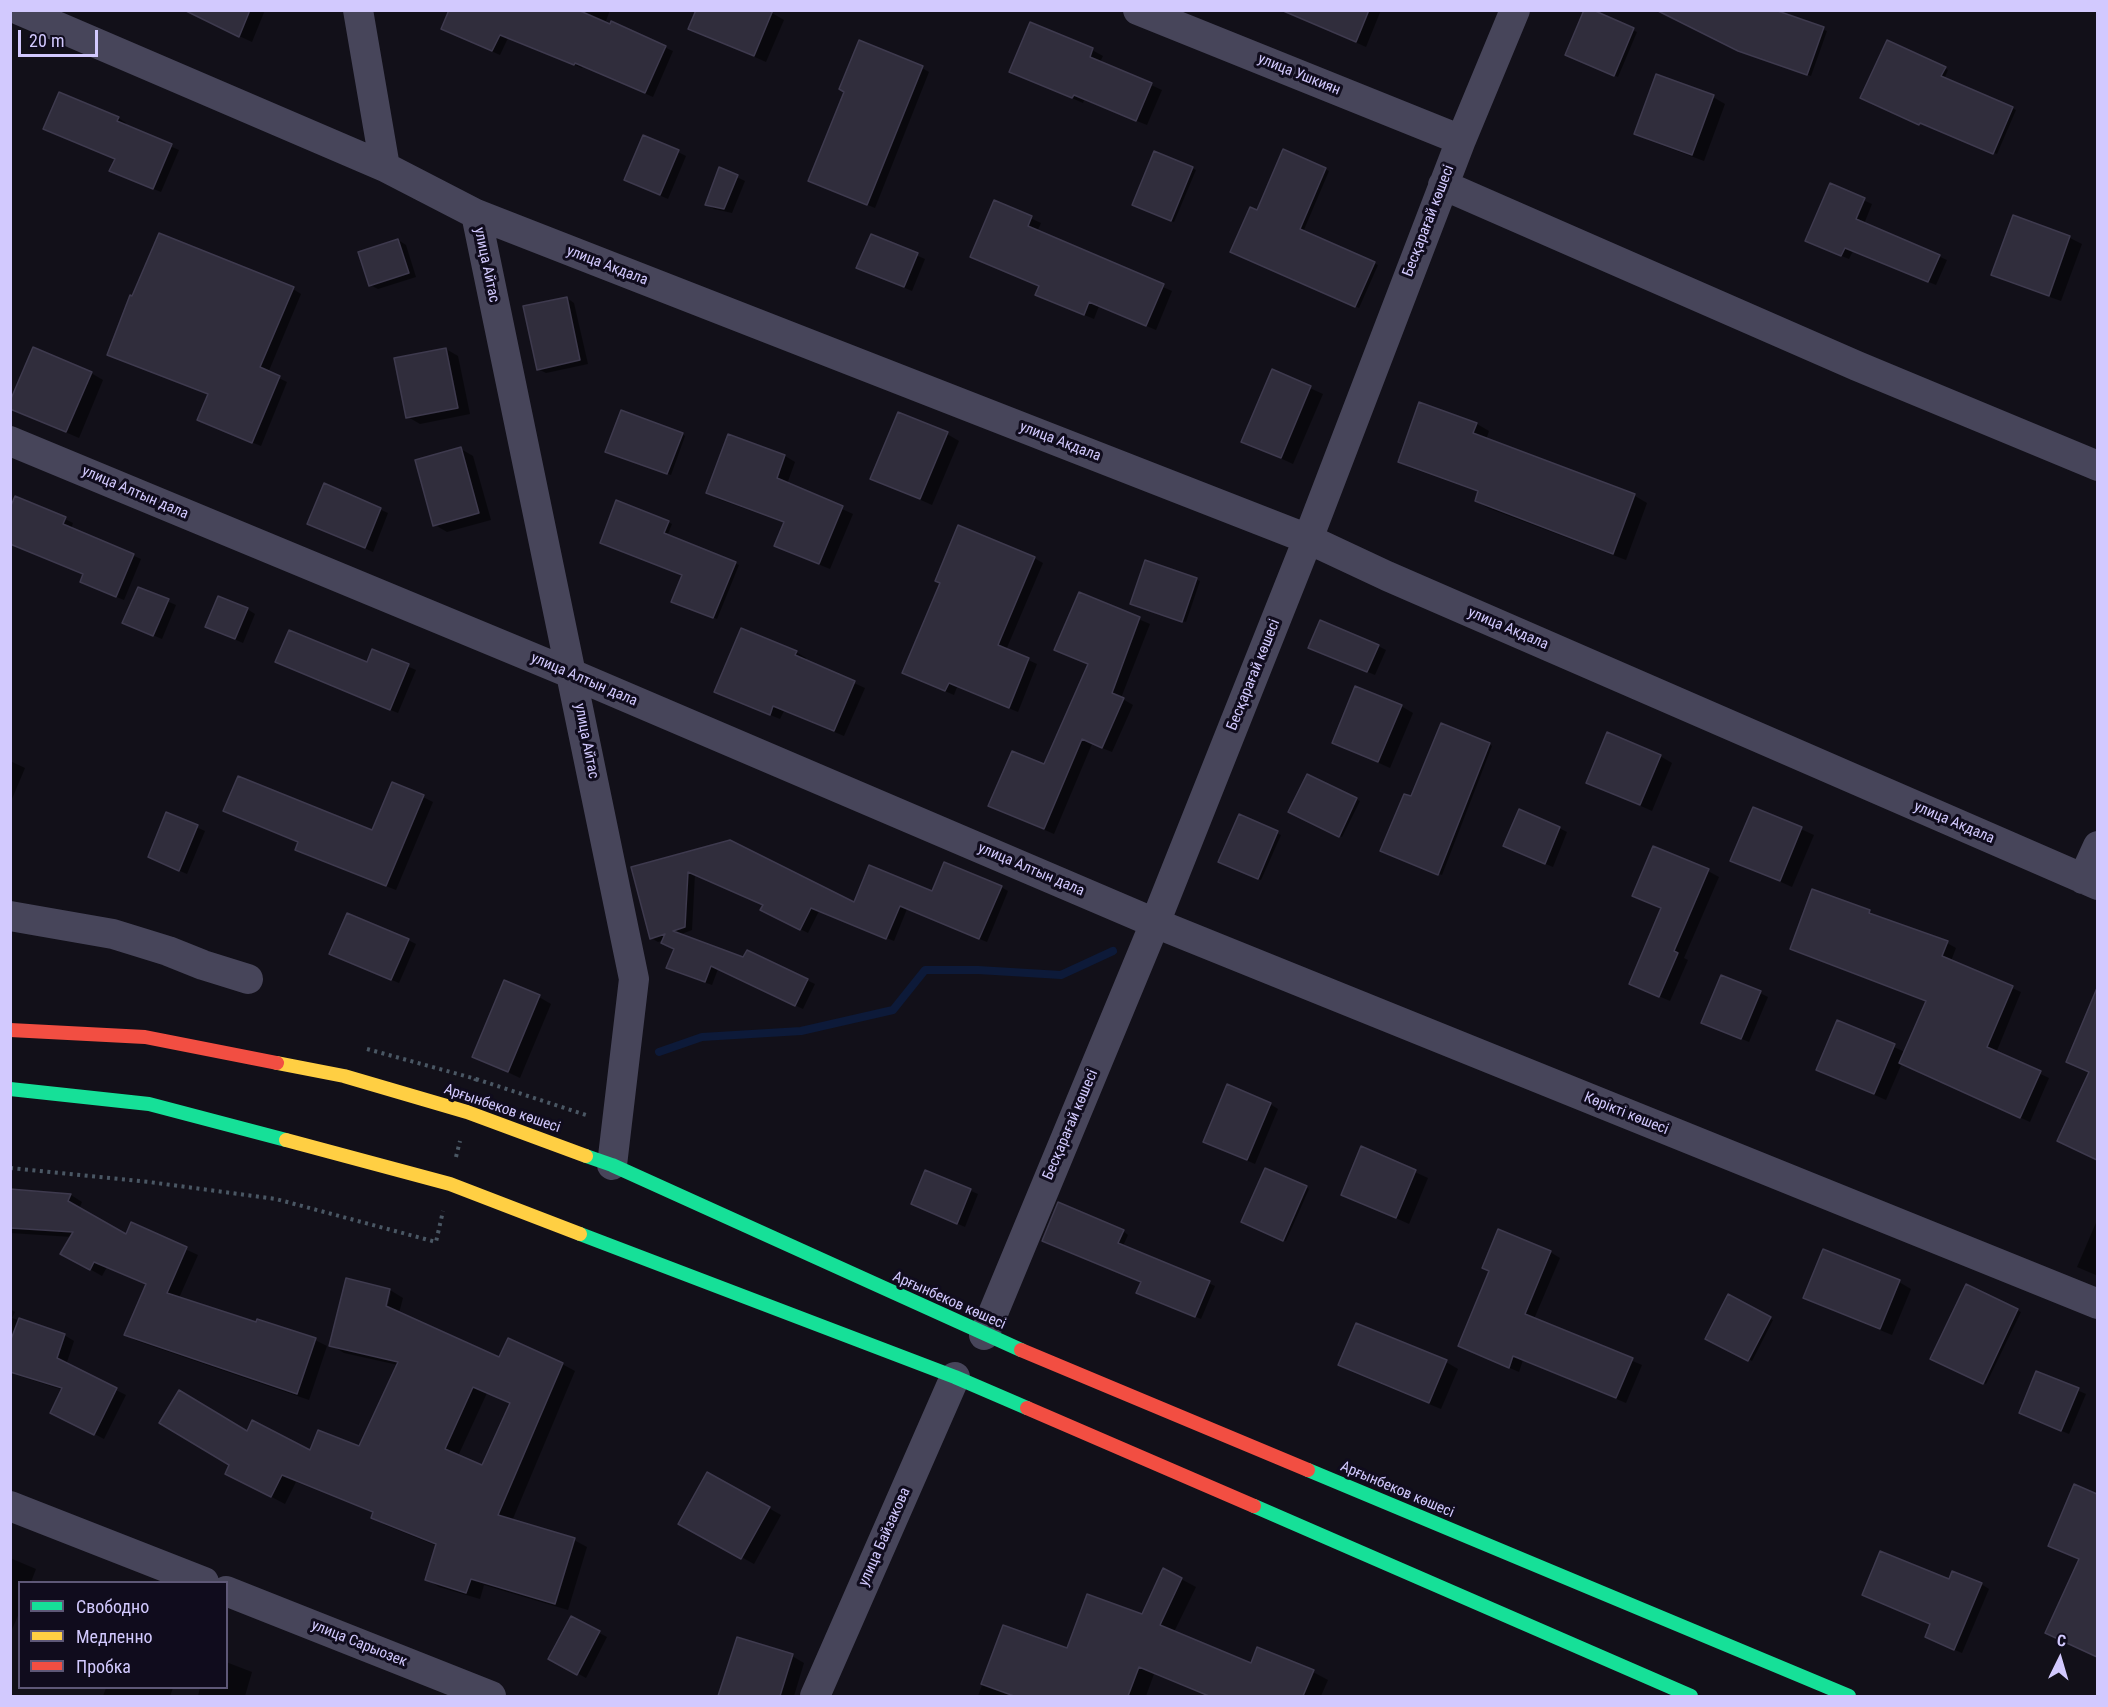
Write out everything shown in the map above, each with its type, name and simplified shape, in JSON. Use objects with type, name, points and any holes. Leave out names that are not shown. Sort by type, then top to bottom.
[{"type":"main road","name":"Арғынбеков көшесі","points":[[10,1029],[145,1037],[344,1076],[467,1113],[612,1165],[1179,1423],[1849,1696]]},
{"type":"main road","points":[[10,1089],[149,1104],[450,1184],[955,1377],[1161,1459],[1691,1696]]},
{"type":"street","name":"улица Акдала","points":[[19,10],[385,166],[476,214],[1308,539],[1386,576],[2090,882]]},
{"type":"street","points":[[358,10],[385,166]]},
{"type":"street","name":"улица Ушкиян","points":[[1138,10],[1461,140]]},
{"type":"street","name":"Бесқарағай көшесі","points":[[984,1335],[1155,923],[1308,539],[1443,185],[1515,10]]},
{"type":"street","points":[[1443,185],[1857,366],[2097,466]]},
{"type":"street","name":"улица Айтас","points":[[476,214],[634,979],[612,1165]]},
{"type":"street","name":"улица Алтын дала","points":[[10,441],[572,674],[1155,923]]},
{"type":"street","points":[[2090,882],[2097,846]]},
{"type":"street","points":[[10,916],[113,934],[248,979]]},
{"type":"street","name":"Көрікті көшесі","points":[[1155,923],[2097,1304]]},
{"type":"street","name":"улица Байзакова","points":[[815,1696],[955,1377]]},
{"type":"street","points":[[10,1506],[201,1581]]},
{"type":"street","name":"улица Сарыозек","points":[[228,1592],[491,1696]]},
{"type":"path","points":[[476,1078],[616,1125]]},
{"type":"building","points":[[184,10],[250,10],[239,37]]},
{"type":"building","points":[[449,10],[578,10],[610,24],[611,21],[666,46],[645,93],[575,63],[574,65],[500,35],[492,51],[441,29]]},
{"type":"building","points":[[696,10],[773,10],[754,56],[688,29]]},
{"type":"building","points":[[1281,10],[1369,10],[1356,42]]},
{"type":"building","points":[[1584,10],[1593,10],[1634,28],[1614,76],[1565,55]]},
{"type":"building","points":[[1656,10],[1775,10],[1824,27],[1807,75],[1738,51]]},
{"type":"building","points":[[1030,22],[1093,48],[1090,57],[1152,83],[1136,121],[1074,95],[1072,98],[1009,72]]},
{"type":"building","points":[[859,40],[923,66],[867,205],[808,181],[844,92],[839,89]]},
{"type":"building","points":[[1887,40],[1946,67],[1941,76],[2013,107],[1993,154],[1920,123],[1919,125],[1860,98]]},
{"type":"building","points":[[1656,74],[1714,95],[1692,155],[1634,134]]},
{"type":"building","points":[[59,92],[119,117],[117,121],[172,144],[153,189],[109,171],[115,159],[43,129]]},
{"type":"building","points":[[643,135],[679,150],[660,195],[624,180]]},
{"type":"building","points":[[1283,149],[1326,168],[1300,229],[1375,262],[1355,307],[1230,252],[1250,207],[1257,210]]},
{"type":"building","points":[[1154,151],[1193,167],[1171,221],[1132,205]]},
{"type":"building","points":[[719,167],[738,175],[724,209],[705,205]]},
{"type":"building","points":[[1830,183],[1865,198],[1856,219],[1940,255],[1928,282],[1845,248],[1841,256],[1805,241]]},
{"type":"building","points":[[994,200],[1032,216],[1028,226],[1164,284],[1146,326],[1089,302],[1084,315],[1035,295],[1039,286],[970,257]]},
{"type":"building","points":[[2013,215],[2070,236],[2049,296],[1991,275]]},
{"type":"building","points":[[159,233],[294,287],[260,367],[280,376],[252,443],[197,420],[208,394],[107,355],[130,295],[132,296]]},
{"type":"building","points":[[871,234],[918,253],[904,287],[856,268]]},
{"type":"building","points":[[398,239],[409,273],[369,286],[358,252]]},
{"type":"building","points":[[567,297],[580,360],[537,370],[523,306]]},
{"type":"building","points":[[33,347],[92,372],[66,432],[10,409],[10,401]]},
{"type":"building","points":[[446,348],[458,408],[406,418],[394,358]]},
{"type":"building","points":[[1272,369],[1311,386],[1281,458],[1241,442]]},
{"type":"building","points":[[1419,402],[1477,423],[1473,433],[1635,494],[1613,554],[1475,501],[1478,491],[1398,462]]},
{"type":"building","points":[[621,410],[683,433],[667,474],[605,452]]},
{"type":"building","points":[[898,412],[948,432],[920,499],[870,479]]},
{"type":"building","points":[[728,434],[785,455],[777,478],[843,506],[819,564],[774,546],[784,522],[706,493]]},
{"type":"building","points":[[461,447],[479,513],[433,526],[415,460]]},
{"type":"building","points":[[324,483],[381,508],[365,548],[307,524]]},
{"type":"building","points":[[15,496],[66,517],[63,524],[134,554],[116,597],[80,582],[83,574],[10,544],[10,508]]},
{"type":"building","points":[[616,500],[669,521],[664,533],[736,562],[713,618],[671,602],[682,575],[600,543]]},
{"type":"building","points":[[958,525],[1035,557],[998,645],[1029,658],[1009,708],[949,683],[945,691],[902,673],[940,583],[935,581]]},
{"type":"building","points":[[1145,560],[1197,578],[1182,622],[1130,604]]},
{"type":"building","points":[[138,587],[169,599],[153,636],[122,623]]},
{"type":"building","points":[[1079,592],[1140,617],[1112,693],[1124,698],[1102,748],[1082,739],[1044,829],[988,806],[1012,751],[1044,764],[1088,664],[1054,650]]},
{"type":"building","points":[[218,596],[248,608],[235,639],[205,627]]},
{"type":"building","points":[[1320,620],[1379,645],[1367,672],[1308,648]]},
{"type":"building","points":[[741,628],[797,651],[795,655],[855,681],[834,731],[773,706],[770,715],[714,692]]},
{"type":"building","points":[[289,630],[367,662],[372,649],[409,664],[390,710],[275,662]]},
{"type":"building","points":[[1355,686],[1402,705],[1378,762],[1332,743]]},
{"type":"building","points":[[1441,723],[1490,743],[1438,875],[1380,851],[1404,794],[1411,796]]},
{"type":"building","points":[[1607,732],[1661,755],[1640,805],[1586,783]]},
{"type":"building","points":[[1307,774],[1357,798],[1339,837],[1288,812]]},
{"type":"building","points":[[238,776],[372,830],[392,782],[424,795],[386,886],[295,850],[298,842],[223,811]]},
{"type":"building","points":[[1753,807],[1802,827],[1780,881],[1730,861]]},
{"type":"building","points":[[1519,809],[1560,827],[1545,864],[1503,846]]},
{"type":"building","points":[[166,812],[198,825],[179,871],[148,857]]},
{"type":"building","points":[[1239,814],[1278,831],[1258,879],[1218,862]]},
{"type":"building","points":[[730,840],[854,902],[869,865],[932,891],[944,862],[1002,886],[979,939],[900,906],[886,939],[811,908],[800,930],[760,910],[763,905],[688,872],[685,927],[673,931],[743,957],[747,950],[808,979],[795,1006],[711,966],[705,982],[666,968],[674,949],[661,943],[665,934],[650,939],[631,867]]},
{"type":"building","points":[[1653,846],[1709,869],[1674,951],[1678,953],[1659,997],[1629,984],[1661,908],[1632,896]]},
{"type":"building","points":[[1812,889],[1870,910],[1869,913],[1948,941],[1942,956],[2013,986],[1987,1047],[2041,1071],[2020,1118],[1899,1063],[1926,1001],[1790,949]]},
{"type":"building","points":[[347,913],[409,939],[391,980],[329,954]]},
{"type":"building","points":[[1721,975],[1761,991],[1741,1039],[1701,1023]]},
{"type":"building","points":[[504,980],[540,995],[508,1072],[472,1057]]},
{"type":"building","points":[[2097,988],[2097,1160],[2057,1141],[2089,1072],[2066,1062]]},
{"type":"building","points":[[1837,1020],[1895,1044],[1874,1094],[1816,1070]]},
{"type":"building","points":[[1227,1084],[1271,1103],[1247,1160],[1203,1142]]},
{"type":"building","points":[[1361,1146],[1416,1170],[1396,1218],[1341,1195]]},
{"type":"building","points":[[1265,1168],[1307,1186],[1283,1241],[1241,1222]]},
{"type":"building","points":[[925,1170],[971,1189],[957,1224],[911,1204]]},
{"type":"building","points":[[10,1189],[71,1194],[68,1201],[126,1234],[131,1222],[187,1247],[167,1293],[256,1322],[257,1319],[316,1338],[297,1394],[124,1335],[146,1284],[94,1262],[90,1270],[60,1254],[73,1232],[10,1228]]},
{"type":"building","points":[[1058,1202],[1124,1230],[1118,1243],[1210,1281],[1195,1317],[1136,1293],[1141,1282],[1042,1241]]},
{"type":"building","points":[[1498,1229],[1551,1251],[1525,1314],[1633,1358],[1616,1398],[1513,1356],[1509,1368],[1458,1346],[1489,1271],[1482,1268]]},
{"type":"building","points":[[1823,1249],[1900,1280],[1880,1329],[1803,1298]]},
{"type":"building","points":[[346,1278],[390,1289],[386,1306],[499,1357],[508,1338],[563,1363],[498,1515],[575,1538],[555,1604],[471,1579],[466,1593],[425,1580],[436,1544],[371,1518],[373,1512],[282,1475],[271,1497],[225,1474],[229,1465],[159,1423],[179,1390],[247,1431],[252,1420],[310,1450],[318,1430],[359,1446],[398,1362],[329,1346]],"holes":[[[473,1387],[510,1403],[482,1465],[445,1449]]]},
{"type":"building","points":[[1966,1284],[2018,1309],[1983,1384],[1930,1359]]},
{"type":"building","points":[[1728,1294],[1771,1317],[1748,1361],[1705,1339]]},
{"type":"building","points":[[19,1318],[65,1334],[57,1358],[117,1388],[94,1435],[50,1413],[62,1388],[10,1372],[10,1342]]},
{"type":"building","points":[[1356,1323],[1447,1360],[1429,1403],[1338,1365]]},
{"type":"building","points":[[2036,1371],[2079,1388],[2061,1431],[2019,1413]]},
{"type":"building","points":[[707,1472],[770,1507],[741,1559],[678,1524]]},
{"type":"building","points":[[2074,1484],[2097,1494],[2097,1657],[2045,1633],[2079,1559],[2048,1546]]},
{"type":"building","points":[[1880,1551],[1949,1579],[1952,1571],[1982,1583],[1954,1650],[1925,1637],[1930,1624],[1862,1595]]},
{"type":"building","points":[[1163,1568],[1182,1578],[1160,1625],[1251,1663],[1257,1647],[1314,1670],[1303,1696],[1209,1696],[1139,1667],[1128,1696],[1014,1696],[981,1684],[1003,1625],[1067,1648],[1087,1594],[1142,1614]]},
{"type":"building","points":[[571,1616],[600,1631],[577,1675],[548,1659]]},
{"type":"building","points":[[737,1637],[793,1654],[780,1696],[718,1696]]},
{"type":"waterway","points":[[659,1052],[702,1037],[801,1031],[893,1010],[925,970],[978,970],[1061,975],[1113,951]]},
{"type":"traffic: fast","points":[[10,1089],[149,1104],[286,1140]]},
{"type":"traffic: fast","points":[[586,1156],[612,1165],[1021,1350]]},
{"type":"traffic: fast","points":[[580,1234],[955,1377],[1027,1408]]},
{"type":"traffic: fast","points":[[1308,1470],[1849,1696]]},
{"type":"traffic: fast","points":[[1254,1506],[1691,1696]]},
{"type":"traffic: slow","points":[[277,1063],[344,1076],[467,1112],[586,1156]]},
{"type":"traffic: slow","points":[[286,1140],[450,1184],[580,1234]]},
{"type":"traffic: jam","points":[[10,1030],[145,1037],[277,1063]]},
{"type":"traffic: jam","points":[[1021,1350],[1308,1470]]},
{"type":"traffic: jam","points":[[1027,1408],[1254,1506]]}]
